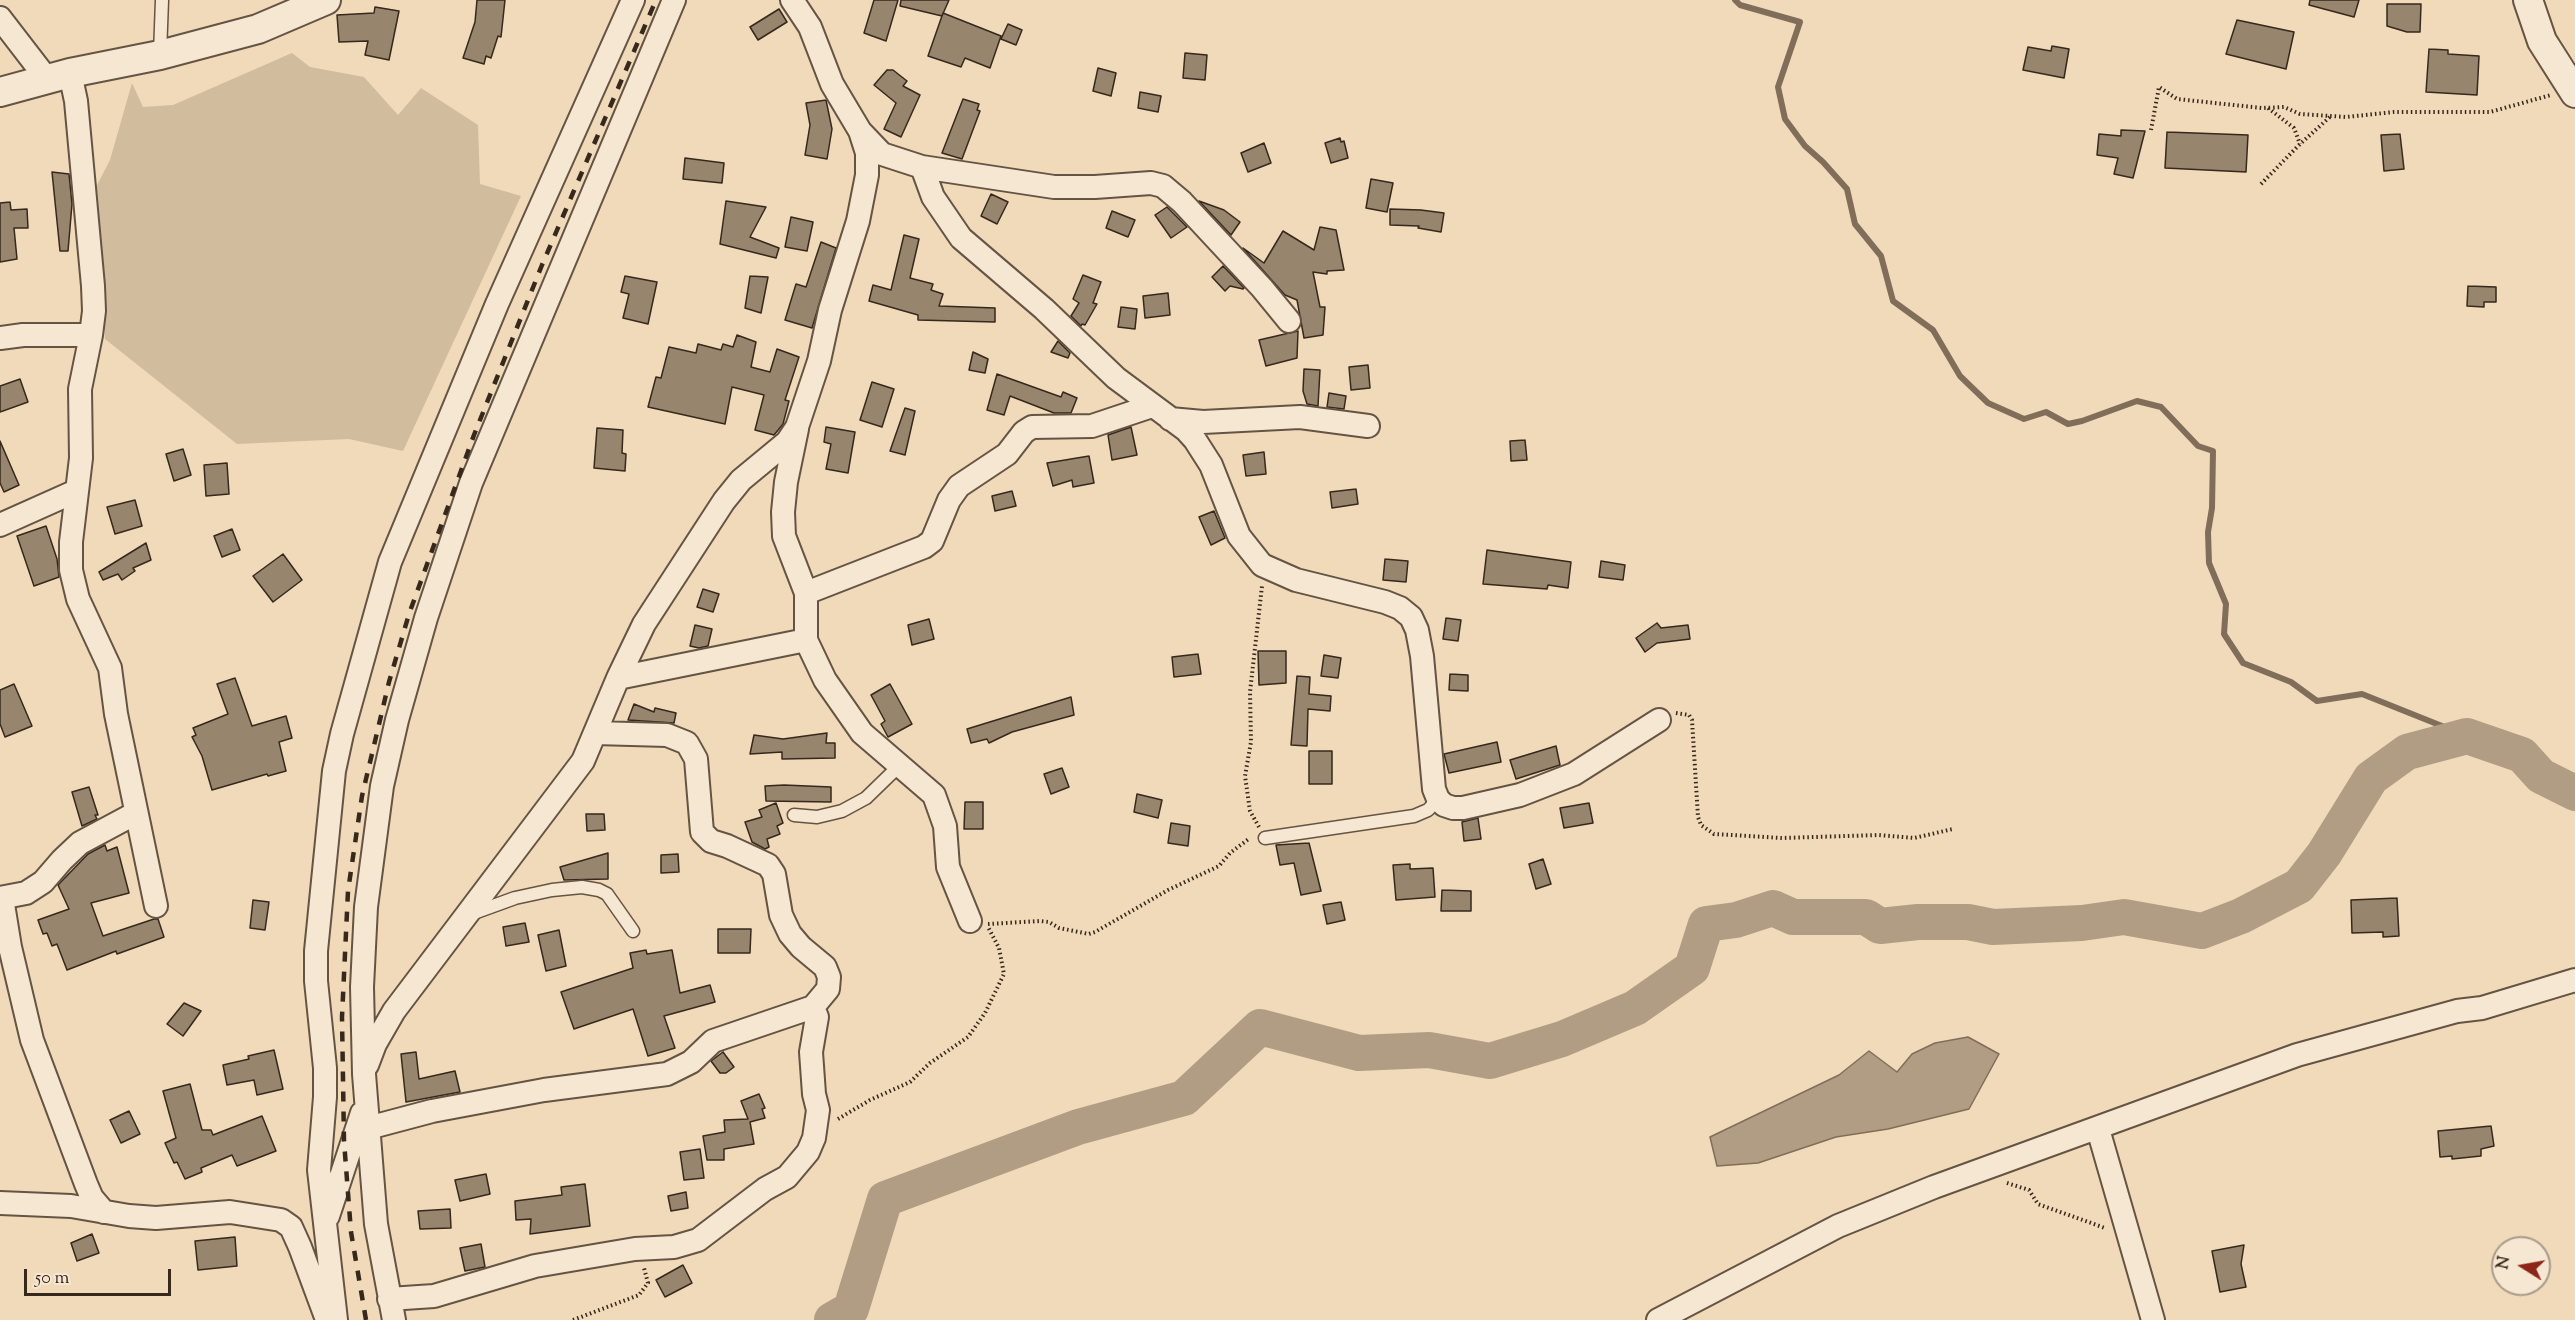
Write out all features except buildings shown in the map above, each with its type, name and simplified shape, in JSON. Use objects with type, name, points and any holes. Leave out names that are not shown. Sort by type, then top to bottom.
[{"type":"street","points":[[0,92],[59,76],[160,55],[258,29],[326,0]]},
{"type":"street","points":[[336,1320],[319,1170],[325,1068],[316,981],[316,951],[334,771],[342,734],[390,562],[497,304],[633,0]]},
{"type":"street","points":[[674,0],[471,483],[422,629],[396,720],[372,847],[362,987],[365,1103],[376,1224],[391,1309],[535,1266],[613,1252],[674,1247],[698,1240],[765,1189],[787,1177],[808,1152],[814,1138],[818,1110],[814,1094],[812,1052],[817,1017],[813,1006]]},
{"type":"street","points":[[792,0],[806,20],[832,84],[860,131],[882,154],[922,167],[1054,187],[1151,183],[1163,186],[1182,202],[1262,288],[1289,321]]},
{"type":"street","points":[[2528,0],[2542,41],[2574,90]]},
{"type":"street","points":[[0,18],[59,76],[76,101],[93,286],[91,335],[80,389],[81,458],[71,542],[71,570],[78,599],[110,668],[116,714],[156,906]]},
{"type":"street","points":[[860,131],[867,153],[864,199],[830,310],[819,361],[798,427],[786,482],[783,512],[784,536],[806,593],[806,640],[825,680],[862,733],[934,795],[945,826],[948,867],[978,922]]},
{"type":"street","points":[[922,167],[933,197],[962,238],[1044,309],[1116,378],[1186,430],[1204,451],[1239,536],[1262,565],[1296,580],[1385,602],[1400,608],[1411,617],[1417,630],[1422,656],[1434,789],[1444,806],[1453,808],[1520,795],[1574,774],[1659,720]]},
{"type":"street","points":[[0,338],[23,335],[91,335]]},
{"type":"street","points":[[806,593],[924,547],[933,541],[950,500],[959,486],[1007,454],[1024,432],[1032,427],[1092,426],[1161,412],[1203,422],[1300,417],[1368,426]]},
{"type":"street","points":[[364,1074],[375,1044],[394,1011],[583,761],[618,678],[657,603],[724,501],[741,480],[787,442],[798,427]]},
{"type":"street","points":[[0,525],[76,491]]},
{"type":"street","points":[[618,678],[806,640]]},
{"type":"street","points":[[368,1128],[432,1111],[543,1090],[667,1074],[691,1062],[714,1041],[730,1033],[813,1006],[828,988],[829,977],[825,968],[790,934],[782,915],[774,874],[768,865],[711,841],[702,832],[694,751],[679,738],[668,735],[595,733]]},
{"type":"street","points":[[104,1212],[92,1198],[86,1184],[32,1040],[1,898],[26,893],[43,882],[80,843],[136,813]]},
{"type":"street","points":[[1658,1320],[1838,1226],[1986,1169],[2297,1055],[2450,1013],[2482,1008],[2575,980]]},
{"type":"street","points":[[326,1226],[335,1193],[360,1125],[365,1103]]},
{"type":"street","points":[[2098,1129],[2153,1320]]},
{"type":"street","points":[[0,1203],[71,1206],[156,1218],[230,1212],[281,1220],[291,1227],[327,1320]]},
{"type":"lane","points":[[160,55],[162,0]]},
{"type":"lane","points":[[794,815],[817,817],[842,811],[866,798],[899,766]]},
{"type":"lane","points":[[1265,838],[1359,826],[1414,816],[1428,810],[1438,799]]},
{"type":"lane","points":[[467,915],[514,898],[552,890],[582,887],[607,894],[633,931]]},
{"type":"path","points":[[2151,130],[2159,87],[2176,99],[2268,108],[2284,107],[2300,114],[2346,117],[2394,112],[2490,112],[2574,90]]},
{"type":"path","points":[[2268,108],[2294,128],[2300,144]]},
{"type":"path","points":[[2261,184],[2300,144],[2332,116]]},
{"type":"path","points":[[978,922],[1040,921],[1059,928],[1089,934],[1160,894],[1219,866],[1230,853],[1250,838],[1265,838],[1250,810],[1245,776],[1251,742],[1250,692],[1262,592],[1262,565]]},
{"type":"path","points":[[1659,720],[1683,713],[1689,715],[1692,720],[1698,817],[1701,825],[1714,834],[1782,838],[1879,835],[1914,838],[1953,830]]},
{"type":"path","points":[[814,1138],[846,1113],[910,1082],[930,1063],[968,1037],[985,1013],[1004,974],[999,948],[978,922]]},
{"type":"path","points":[[1986,1169],[1995,1180],[2029,1190],[2038,1204],[2128,1236]]},
{"type":"path","points":[[573,1320],[639,1295],[648,1283],[642,1261]]},
{"type":"shaded area","points":[[292,53],[310,67],[364,77],[398,115],[421,88],[478,125],[480,184],[521,196],[403,451],[349,439],[237,444],[105,339],[93,193],[110,160],[132,83],[143,107],[173,105]]},
{"type":"shaded area","points":[[1968,1037],[1999,1054],[1969,1109],[1888,1129],[1836,1137],[1758,1163],[1717,1166],[1710,1137],[1839,1075],[1869,1051],[1897,1072],[1912,1054],[1935,1043]]},
{"type":"waterway","points":[[1735,0],[1740,5],[1800,22],[1778,87],[1785,119],[1805,146],[1847,189],[1855,224],[1881,256],[1893,301],[1933,330],[1960,376],[1988,403],[2024,419],[2046,412],[2068,424],[2137,401],[2161,407],[2198,446],[2213,451],[2212,508],[2208,532],[2209,563],[2226,604],[2224,634],[2243,663],[2291,682],[2317,701],[2362,694],[2467,736]]},
{"type":"waterway","points":[[832,1320],[851,1309],[885,1199],[1078,1127],[1184,1098],[1260,1027],[1359,1053],[1429,1050],[1490,1061],[1562,1039],[1635,1008],[1692,968],[1706,924],[1736,920],[1773,908],[1793,917],[1866,917],[1880,926],[1918,922],[1968,922],[1993,927],[2082,923],[2124,917],[2202,931],[2241,916],[2299,886],[2324,854],[2371,778],[2407,752],[2467,736],[2522,755],[2541,776],[2575,793]]},
{"type":"railway","points":[[366,1320],[351,1232],[344,1141],[342,1017],[348,891],[362,796],[389,682],[409,614],[474,435],[542,265],[656,0]]}]
